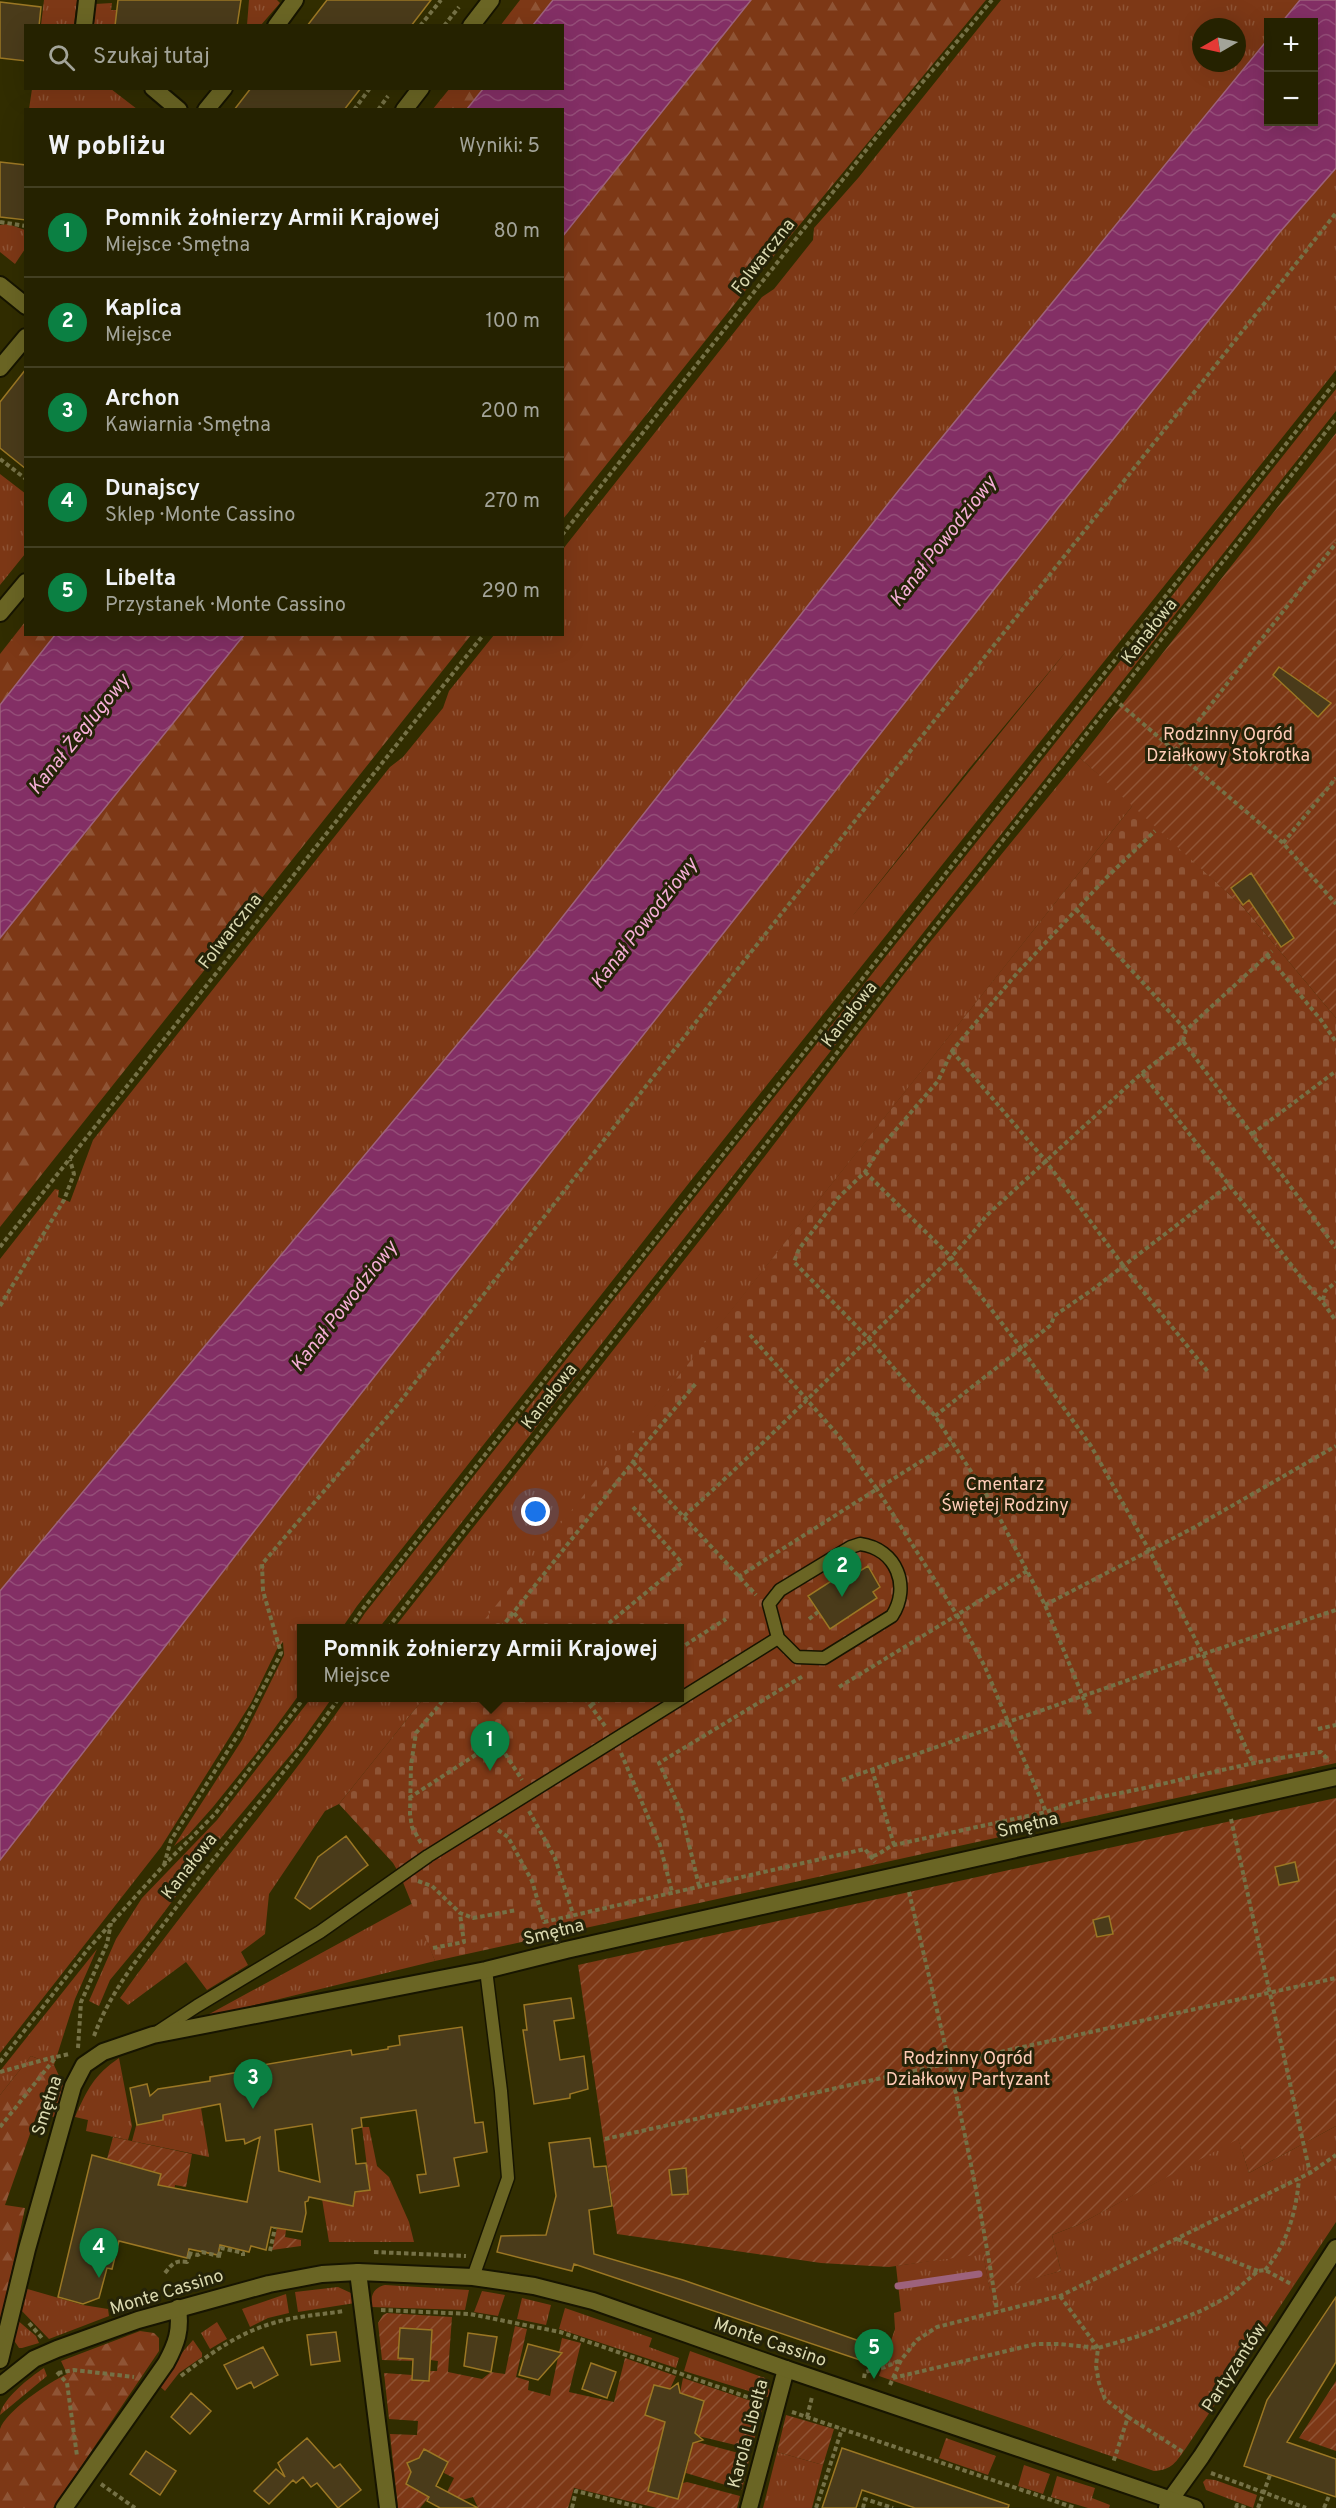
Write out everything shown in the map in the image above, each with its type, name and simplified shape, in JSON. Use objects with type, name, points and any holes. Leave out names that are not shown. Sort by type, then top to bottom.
[{"type":"street","points":[[84,24],[87,0]]},
{"type":"street","points":[[277,24],[295,0]]},
{"type":"street","points":[[473,24],[491,0]]},
{"type":"street","points":[[155,90],[177,108]]},
{"type":"street","points":[[208,108],[222,90]]},
{"type":"street","points":[[406,108],[419,90]]},
{"type":"street","points":[[0,285],[24,304]]},
{"type":"street","points":[[3,360],[24,339]]},
{"type":"street","points":[[0,613],[24,584]]},
{"type":"street","name":"Smętna","points":[[0,2360],[27,2249],[81,2058],[153,2035],[486,1970],[1336,1777]]},
{"type":"street","name":"Partyzantów","points":[[1169,2504],[1336,2248]]},
{"type":"street","points":[[358,2272],[388,2508]]},
{"type":"street","name":"Monte Cassino","points":[[0,2386],[34,2359],[57,2349],[178,2308],[295,2278],[358,2272],[473,2277],[534,2286],[593,2301],[1169,2504],[1195,2508]]},
{"type":"street","points":[[64,2508],[178,2343],[180,2325],[178,2308]]},
{"type":"street","name":"Karola Libelta","points":[[749,2508],[786,2370]]},
{"type":"lane","points":[[860,1544],[880,1550],[894,1565],[902,1589],[901,1600],[892,1616],[824,1658],[797,1657],[778,1638],[769,1604],[780,1590],[850,1547],[860,1544]]},
{"type":"lane","points":[[684,1697],[778,1638]]},
{"type":"lane","points":[[153,2035],[320,1932],[428,1856],[676,1702]]},
{"type":"lane","points":[[473,2277],[508,2178],[501,2091],[486,1970]]},
{"type":"path","points":[[422,24],[441,0]]},
{"type":"path","points":[[446,24],[465,0]]},
{"type":"path","name":"Folwarczna","points":[[564,532],[878,135],[992,0]]},
{"type":"path","points":[[355,108],[369,90]]},
{"type":"path","points":[[380,108],[393,90]]},
{"type":"path","points":[[164,1865],[171,1840],[241,1730],[281,1653],[263,1591],[262,1564],[399,1403],[696,1022],[1336,213]]},
{"type":"path","points":[[0,222],[24,226]]},
{"type":"path","points":[[353,1624],[583,1328],[1336,381]]},
{"type":"path","name":"Kanałowa","points":[[392,1624],[1114,699],[1336,419]]},
{"type":"path","points":[[0,459],[24,477]]},
{"type":"path","points":[[1174,751],[1336,543]]},
{"type":"path","name":"Folwarczna","points":[[0,1247],[482,636]]},
{"type":"path","points":[[1114,699],[1283,843],[1336,904]]},
{"type":"path","points":[[1283,843],[1336,778]]},
{"type":"path","points":[[1090,1714],[1045,1605],[993,1505],[935,1416],[869,1339],[794,1262],[799,1249],[837,1199],[865,1172],[887,1140],[938,1081],[952,1051],[1018,972],[1076,909],[1155,831]]},
{"type":"path","points":[[1076,909],[1186,1030]]},
{"type":"path","points":[[684,1516],[808,1401],[969,1239],[986,1216],[1142,1073],[1183,1041],[1186,1030],[1272,951]]},
{"type":"path","points":[[1267,955],[1322,1020],[1336,1042]]},
{"type":"path","points":[[1183,1041],[1336,1248]]},
{"type":"path","points":[[952,1051],[1045,1160],[1122,1264],[1209,1374]]},
{"type":"path","points":[[1252,1134],[1336,1071]]},
{"type":"path","points":[[1142,1073],[1322,1301],[1336,1322]]},
{"type":"path","points":[[0,1306],[64,1200],[74,1174],[70,1159]]},
{"type":"path","points":[[865,1172],[950,1256],[1021,1348],[1090,1446],[1149,1550],[1203,1654],[1253,1763]]},
{"type":"path","points":[[935,1416],[1051,1325],[1054,1316],[1092,1290],[1122,1264],[1229,1185]]},
{"type":"path","points":[[1322,1301],[1325,1291],[1336,1282]]},
{"type":"path","points":[[738,1577],[878,1489],[838,1435],[750,1335]]},
{"type":"path","points":[[505,1624],[637,1454],[697,1382]]},
{"type":"path","points":[[1045,1605],[1254,1494],[1336,1446]]},
{"type":"path","points":[[633,1462],[753,1594],[769,1604]]},
{"type":"path","points":[[609,1624],[682,1563],[633,1507]]},
{"type":"path","points":[[1027,1571],[957,1615],[985,1667],[1046,1812]]},
{"type":"path","points":[[842,1780],[1336,1610]]},
{"type":"path","points":[[808,1618],[819,1612]]},
{"type":"path","points":[[514,1613],[523,1624]]},
{"type":"path","points":[[684,1646],[726,1619]]},
{"type":"path","points":[[699,1886],[681,1811],[659,1763],[803,1676]]},
{"type":"path","points":[[0,2062],[111,1923],[215,1814],[301,1702]]},
{"type":"path","name":"Kanałowa","points":[[81,2058],[114,1994],[132,1968],[198,1877],[308,1742],[336,1702]]},
{"type":"path","points":[[428,1856],[412,1827],[409,1798],[411,1765],[416,1733],[442,1702]]},
{"type":"path","points":[[588,1702],[625,1760],[652,1822],[672,1892]]},
{"type":"path","points":[[591,1705],[596,1702]]},
{"type":"path","points":[[1318,1729],[1336,1725]]},
{"type":"path","points":[[409,1798],[497,1741],[555,1858],[573,1914]]},
{"type":"path","points":[[873,1856],[883,1853],[894,1845],[1046,1812],[1074,1801],[1146,1788],[1253,1763],[1321,1752]]},
{"type":"path","points":[[872,1769],[894,1845]]},
{"type":"path","points":[[1228,1801],[1310,2173]]},
{"type":"path","points":[[491,1819],[499,1831],[508,1837],[532,1881],[544,1922],[866,1849]]},
{"type":"path","points":[[903,1874],[950,2064],[998,2311]]},
{"type":"path","points":[[420,1883],[432,1886],[460,1913],[473,1918],[517,1910]]},
{"type":"path","points":[[433,1948],[464,1942],[460,1913]]},
{"type":"path","points":[[0,2072],[56,2057],[81,2058],[81,2002],[107,1944],[111,1923]]},
{"type":"path","points":[[605,2139],[1336,1978]]},
{"type":"path","points":[[0,2127],[56,2057]]},
{"type":"path","points":[[890,2386],[902,2360],[917,2340],[937,2326],[1060,2296],[1310,2173],[1336,2155]]},
{"type":"path","points":[[1265,2270],[1278,2255],[1289,2229],[1299,2178]]},
{"type":"path","points":[[270,2250],[275,2228]]},
{"type":"path","points":[[1176,2239],[1258,2271],[1265,2270],[1307,2292]]},
{"type":"path","points":[[165,2273],[173,2263],[187,2262],[189,2253],[198,2255],[202,2252],[219,2258],[220,2248],[243,2253]]},
{"type":"path","points":[[893,2378],[1036,2344],[1098,2348],[1139,2336],[1203,2310],[1229,2296],[1258,2271]]},
{"type":"path","points":[[1060,2296],[1098,2348],[1096,2366],[1105,2399],[1128,2417],[1187,2454]]},
{"type":"path","points":[[176,2382],[207,2356],[245,2334],[270,2324],[299,2317],[364,2309],[470,2314],[560,2332],[1076,2508]]},
{"type":"path","points":[[864,2378],[865,2372],[902,2360]]},
{"type":"path","points":[[135,2508],[88,2475],[76,2453],[67,2383],[58,2373],[74,2370],[141,2378],[151,2385]]},
{"type":"path","points":[[807,2417],[814,2393]]},
{"type":"path","points":[[1113,2462],[1128,2417]]},
{"type":"path","points":[[816,2508],[842,2429]]},
{"type":"path","points":[[1206,2468],[1213,2476],[1306,2508]]},
{"type":"path","points":[[1258,2508],[1270,2475]]},
{"type":"path","points":[[572,2508],[576,2492],[642,2508]]},
{"type":"path","points":[[1324,2508],[1329,2496]]},
{"type":"path","points":[[863,2508],[865,2499],[893,2508]]},
{"type":"path","points":[[1236,2508],[1237,2505],[1246,2508]]},
{"type":"green space","points":[[44,0],[77,0],[74,24],[41,24]]},
{"type":"green space","points":[[249,0],[277,0],[280,3],[262,24],[247,24]]},
{"type":"green space","points":[[520,0],[553,0],[534,24],[502,24]]},
{"type":"green space","points":[[751,0],[986,0],[749,286],[564,518],[564,235]]},
{"type":"green space","points":[[1001,0],[1300,0],[1285,18],[1264,18],[1264,44],[1246,66],[1246,18],[1192,18],[1192,72],[1241,72],[899,490],[538,948],[0,1591],[0,1259],[55,1189],[59,1190],[58,1197],[70,1202],[93,1140],[390,767],[403,757],[443,708],[449,691],[493,636],[564,636],[564,548],[762,297],[774,289],[813,240],[814,228],[859,177]]},
{"type":"green space","points":[[112,3],[111,10],[117,10],[115,24],[94,24],[92,16],[95,4]]},
{"type":"green space","points":[[32,90],[112,90],[136,108],[29,108]]},
{"type":"green space","points":[[448,90],[482,90],[468,108],[434,108]]},
{"type":"green space","points":[[1336,168],[1336,370],[689,1183],[345,1624],[297,1624],[297,1697],[213,1807],[189,1834],[174,1846],[242,1740],[284,1655],[283,1642],[277,1649],[251,1703],[161,1847],[0,2053],[0,1860],[337,1424],[1058,508],[1279,233]],"holes":[[[1068,649],[851,918],[968,770]]]},
{"type":"green space","points":[[8,224],[24,230],[24,250],[15,264],[0,252],[0,225]]},
{"type":"green space","points":[[1336,389],[1336,411],[927,928],[382,1624],[358,1624]]},
{"type":"green space","name":"Rodzinny Ogród Działkowy Stokrotka","points":[[1336,433],[1336,1018],[1243,907],[1080,758]]},
{"type":"green space","points":[[0,474],[24,492],[24,555],[0,585]]},
{"type":"green space","points":[[24,623],[24,636],[54,636],[0,705],[0,654]]},
{"type":"green space","points":[[243,636],[470,636],[0,1227],[0,938]]},
{"type":"green space","points":[[1080,758],[1133,805],[482,1624],[397,1624],[726,1207],[904,974]]},
{"type":"green space","name":"Cmentarz Świętej Rodziny","points":[[1133,805],[1243,907],[1336,1018],[1336,1763],[435,1961],[393,1863],[339,1804],[421,1702],[684,1702],[684,1624],[481,1624]]},
{"type":"green space","points":[[308,1702],[329,1702],[298,1746],[206,1856],[110,1980],[99,2006],[89,2001],[116,1939],[142,1898],[217,1820]]},
{"type":"green space","points":[[344,1702],[421,1702],[339,1804],[325,1811],[269,1894],[265,1934],[241,1952],[248,1965],[207,1990],[186,1962],[128,2005],[120,1998]]},
{"type":"green space","name":"Rodzinny Ogród Działkowy Partyzant","points":[[1336,1798],[1336,2126],[1249,2173],[1238,2139],[1078,2225],[1052,2235],[1061,2271],[990,2291],[983,2254],[889,2267],[821,2263],[617,2234],[578,1965]]},
{"type":"green space","points":[[413,1903],[435,1961],[202,2018]]},
{"type":"green space","points":[[97,1949],[75,1999],[54,2065],[31,2056],[0,2095],[0,2071]]},
{"type":"green space","points":[[31,2056],[54,2065],[65,2089],[55,2117],[37,2114],[5,2205],[25,2208],[0,2326],[0,2095]]},
{"type":"green space","points":[[119,2058],[132,2126],[128,2140],[86,2131],[88,2120],[75,2117],[92,2084]]},
{"type":"green space","points":[[201,2108],[209,2157],[132,2141],[136,2126],[163,2120],[163,2115]]},
{"type":"green space","points":[[1336,2126],[1336,2222],[1186,2448],[1169,2467],[1154,2471],[879,2376],[895,2329],[894,2313],[901,2311],[896,2266],[983,2253],[990,2290],[1061,2271],[1052,2235],[1078,2225],[1238,2138],[1249,2173]]},
{"type":"green space","points":[[362,2127],[369,2127],[377,2166],[389,2177],[409,2222],[414,2242],[329,2242],[322,2199],[370,2190]]},
{"type":"green space","points":[[113,2137],[192,2154],[186,2187],[175,2185],[172,2204],[123,2169],[124,2163],[107,2159]]},
{"type":"green space","points":[[277,2228],[286,2230],[285,2237],[301,2240],[301,2246],[272,2250]]},
{"type":"green space","points":[[385,2285],[469,2290],[465,2310],[371,2307],[374,2293]]},
{"type":"green space","points":[[338,2287],[351,2293],[355,2303],[298,2312],[295,2292]]},
{"type":"green space","points":[[24,2288],[83,2305],[108,2309],[109,2316],[49,2339],[19,2308]]},
{"type":"green space","points":[[482,2291],[505,2295],[498,2316],[474,2312]]},
{"type":"green space","points":[[286,2294],[289,2313],[268,2318],[250,2327],[242,2309]]},
{"type":"green space","points":[[522,2298],[551,2305],[546,2325],[517,2319]]},
{"type":"green space","points":[[565,2308],[652,2338],[649,2347],[679,2358],[676,2368],[559,2329]]},
{"type":"green space","points":[[387,2313],[452,2317],[448,2372],[482,2379],[491,2372],[505,2374],[515,2326],[527,2329],[516,2377],[529,2381],[528,2390],[550,2396],[562,2338],[581,2343],[569,2392],[614,2402],[625,2358],[676,2376],[670,2389],[654,2385],[645,2414],[666,2420],[649,2491],[678,2499],[683,2483],[687,2482],[740,2496],[737,2508],[657,2508],[574,2488],[568,2508],[478,2508],[473,2497],[444,2505],[457,2494],[439,2508],[454,2478],[444,2473],[448,2462],[424,2449],[406,2484],[429,2497],[420,2508],[398,2508],[390,2434],[417,2435],[418,2421],[389,2419],[384,2373],[412,2375],[412,2380],[429,2381],[430,2371],[437,2371],[438,2361],[430,2360],[432,2330],[401,2328],[413,2361],[382,2360],[378,2323]]},
{"type":"green space","points":[[16,2319],[36,2336],[39,2343],[19,2348],[13,2339]]},
{"type":"green space","points":[[217,2322],[227,2339],[210,2349],[201,2333]]},
{"type":"green space","points":[[140,2331],[154,2333],[159,2338],[159,2351],[53,2508],[0,2508],[0,2429],[10,2414],[50,2383],[67,2374],[61,2361]]},
{"type":"green space","points":[[193,2340],[202,2353],[202,2357],[179,2373],[165,2391],[156,2383]]},
{"type":"green space","points":[[690,2351],[765,2378],[770,2392],[768,2397],[684,2371]]},
{"type":"green space","points":[[44,2368],[47,2376],[0,2415],[11,2395]]},
{"type":"green space","points":[[683,2378],[763,2405],[752,2449],[698,2436],[695,2433],[704,2401],[680,2393]]},
{"type":"green space","points":[[1336,2381],[1336,2451],[1299,2438]]},
{"type":"green space","points":[[786,2415],[834,2429],[823,2465],[777,2452]]},
{"type":"green space","points":[[946,2438],[996,2456],[988,2475],[939,2458]]},
{"type":"green space","points":[[697,2442],[750,2456],[742,2490],[686,2473],[693,2443]]},
{"type":"green space","points":[[777,2452],[823,2465],[812,2508],[763,2508]]},
{"type":"green space","points":[[1024,2465],[1050,2474],[1043,2494],[1018,2486]]},
{"type":"green space","points":[[1057,2476],[1095,2488],[1092,2498],[1110,2505],[1109,2508],[1088,2508],[1051,2497]]},
{"type":"green space","points":[[1206,2479],[1257,2495],[1253,2508],[1206,2490],[1203,2482]]},
{"type":"water","points":[[553,0],[751,0],[564,235],[564,108],[468,108],[482,90],[564,90],[564,24],[534,24]]},
{"type":"water","name":"Kanał Powodziowy","points":[[1300,0],[1336,0],[1336,168],[1279,233],[1058,508],[337,1424],[0,1860],[0,1591],[538,948],[899,490],[1241,72],[1246,72],[1246,66],[1264,44],[1264,126],[1318,126],[1318,18],[1285,18]]},
{"type":"water","name":"Kanał Żeglugowy","points":[[54,636],[243,636],[0,938],[0,705]]},
{"type":"building","points":[[118,0],[241,0],[237,24],[115,24]]},
{"type":"building","points":[[327,0],[431,0],[413,24],[309,24]]},
{"type":"building","points":[[0,2],[41,7],[39,24],[24,24],[24,61],[0,58]]},
{"type":"building","points":[[249,90],[359,90],[346,108],[236,108]]},
{"type":"building","points":[[0,162],[24,165],[24,220],[0,217]]},
{"type":"building","points":[[24,372],[24,467],[0,448],[0,402]]},
{"type":"building","points":[[1279,667],[1331,703],[1318,717],[1273,675]]},
{"type":"building","points":[[1251,873],[1294,938],[1281,947],[1249,900],[1243,905],[1231,888]]},
{"type":"building","points":[[856,1565],[860,1571],[868,1566],[880,1587],[873,1592],[877,1598],[830,1629],[808,1596]]},
{"type":"building","points":[[346,1836],[368,1865],[310,1909],[295,1898],[318,1857]]},
{"type":"building","points":[[1295,1862],[1299,1881],[1279,1885],[1275,1867]]},
{"type":"building","points":[[1109,1916],[1113,1934],[1097,1937],[1093,1920]]},
{"type":"building","points":[[571,1998],[574,2018],[554,2021],[560,2060],[584,2056],[588,2089],[570,2094],[570,2098],[534,2104],[523,2030],[527,2030],[524,2005]]},
{"type":"building","points":[[462,2027],[475,2123],[483,2122],[487,2152],[454,2158],[459,2186],[420,2193],[417,2175],[426,2174],[416,2110],[361,2118],[362,2127],[352,2129],[356,2164],[366,2163],[370,2190],[355,2192],[353,2206],[309,2197],[305,2202],[306,2213],[302,2232],[271,2227],[266,2250],[251,2246],[249,2252],[220,2245],[218,2255],[189,2249],[187,2258],[119,2241],[112,2269],[107,2268],[99,2298],[83,2304],[58,2297],[92,2155],[161,2174],[158,2185],[247,2202],[260,2137],[245,2144],[244,2139],[226,2141],[220,2104],[163,2115],[163,2120],[137,2125],[130,2088],[147,2084],[150,2096],[158,2089],[210,2081],[210,2077],[239,2072],[239,2069],[351,2050],[352,2055],[388,2049],[388,2047],[400,2045],[399,2036]],"holes":[[[312,2124],[320,2182],[279,2171],[275,2130]]]},
{"type":"building","points":[[590,2138],[594,2167],[606,2166],[612,2206],[589,2210],[594,2254],[683,2280],[871,2345],[880,2349],[875,2365],[574,2264],[572,2271],[497,2252],[501,2236],[546,2235],[556,2196],[549,2143]]},
{"type":"building","points":[[686,2168],[688,2194],[672,2195],[669,2170]]},
{"type":"building","points":[[1336,2297],[1336,2362],[1287,2442],[1336,2459],[1336,2497],[1244,2466],[1267,2400]]},
{"type":"building","points":[[400,2328],[432,2330],[429,2381],[412,2380],[413,2359],[398,2358]]},
{"type":"building","points":[[336,2332],[340,2361],[311,2365],[307,2335]]},
{"type":"building","points":[[468,2333],[497,2337],[491,2372],[464,2366]]},
{"type":"building","points":[[528,2344],[562,2353],[538,2380],[519,2375]]},
{"type":"building","points":[[263,2347],[278,2375],[254,2388],[251,2382],[237,2389],[224,2365]]},
{"type":"building","points":[[591,2363],[616,2372],[607,2398],[582,2389]]},
{"type":"building","points":[[678,2383],[680,2393],[704,2401],[695,2433],[703,2440],[693,2443],[678,2499],[648,2491],[665,2422],[645,2415],[654,2385],[670,2389]]},
{"type":"building","points":[[191,2393],[211,2411],[190,2434],[171,2417]]},
{"type":"building","points":[[307,2438],[334,2468],[340,2464],[361,2490],[338,2508],[317,2483],[311,2487],[303,2477],[296,2483],[293,2480],[269,2504],[254,2491],[276,2469],[285,2477],[278,2463]]},
{"type":"building","points":[[842,2448],[1009,2505],[1008,2508],[915,2508],[862,2490],[856,2508],[822,2508]]},
{"type":"building","points":[[424,2449],[448,2462],[436,2486],[478,2508],[440,2508],[427,2501],[429,2497],[406,2484],[411,2472],[407,2463],[419,2458]]},
{"type":"building","points":[[146,2451],[176,2471],[160,2495],[130,2474]]},
{"type":"waterway","points":[[898,2286],[979,2274]]},
{"type":"place","name":"Kaplica","points":[[842,1597]]},
{"type":"place","name":"Pomnik żołnierzy Armii Krajowej","points":[[490,1771]]},
{"type":"place","name":"Archon","points":[[253,2109]]},
{"type":"place","name":"Dunajscy","points":[[99,2278]]},
{"type":"place","name":"Libelta","points":[[874,2379]]}]
